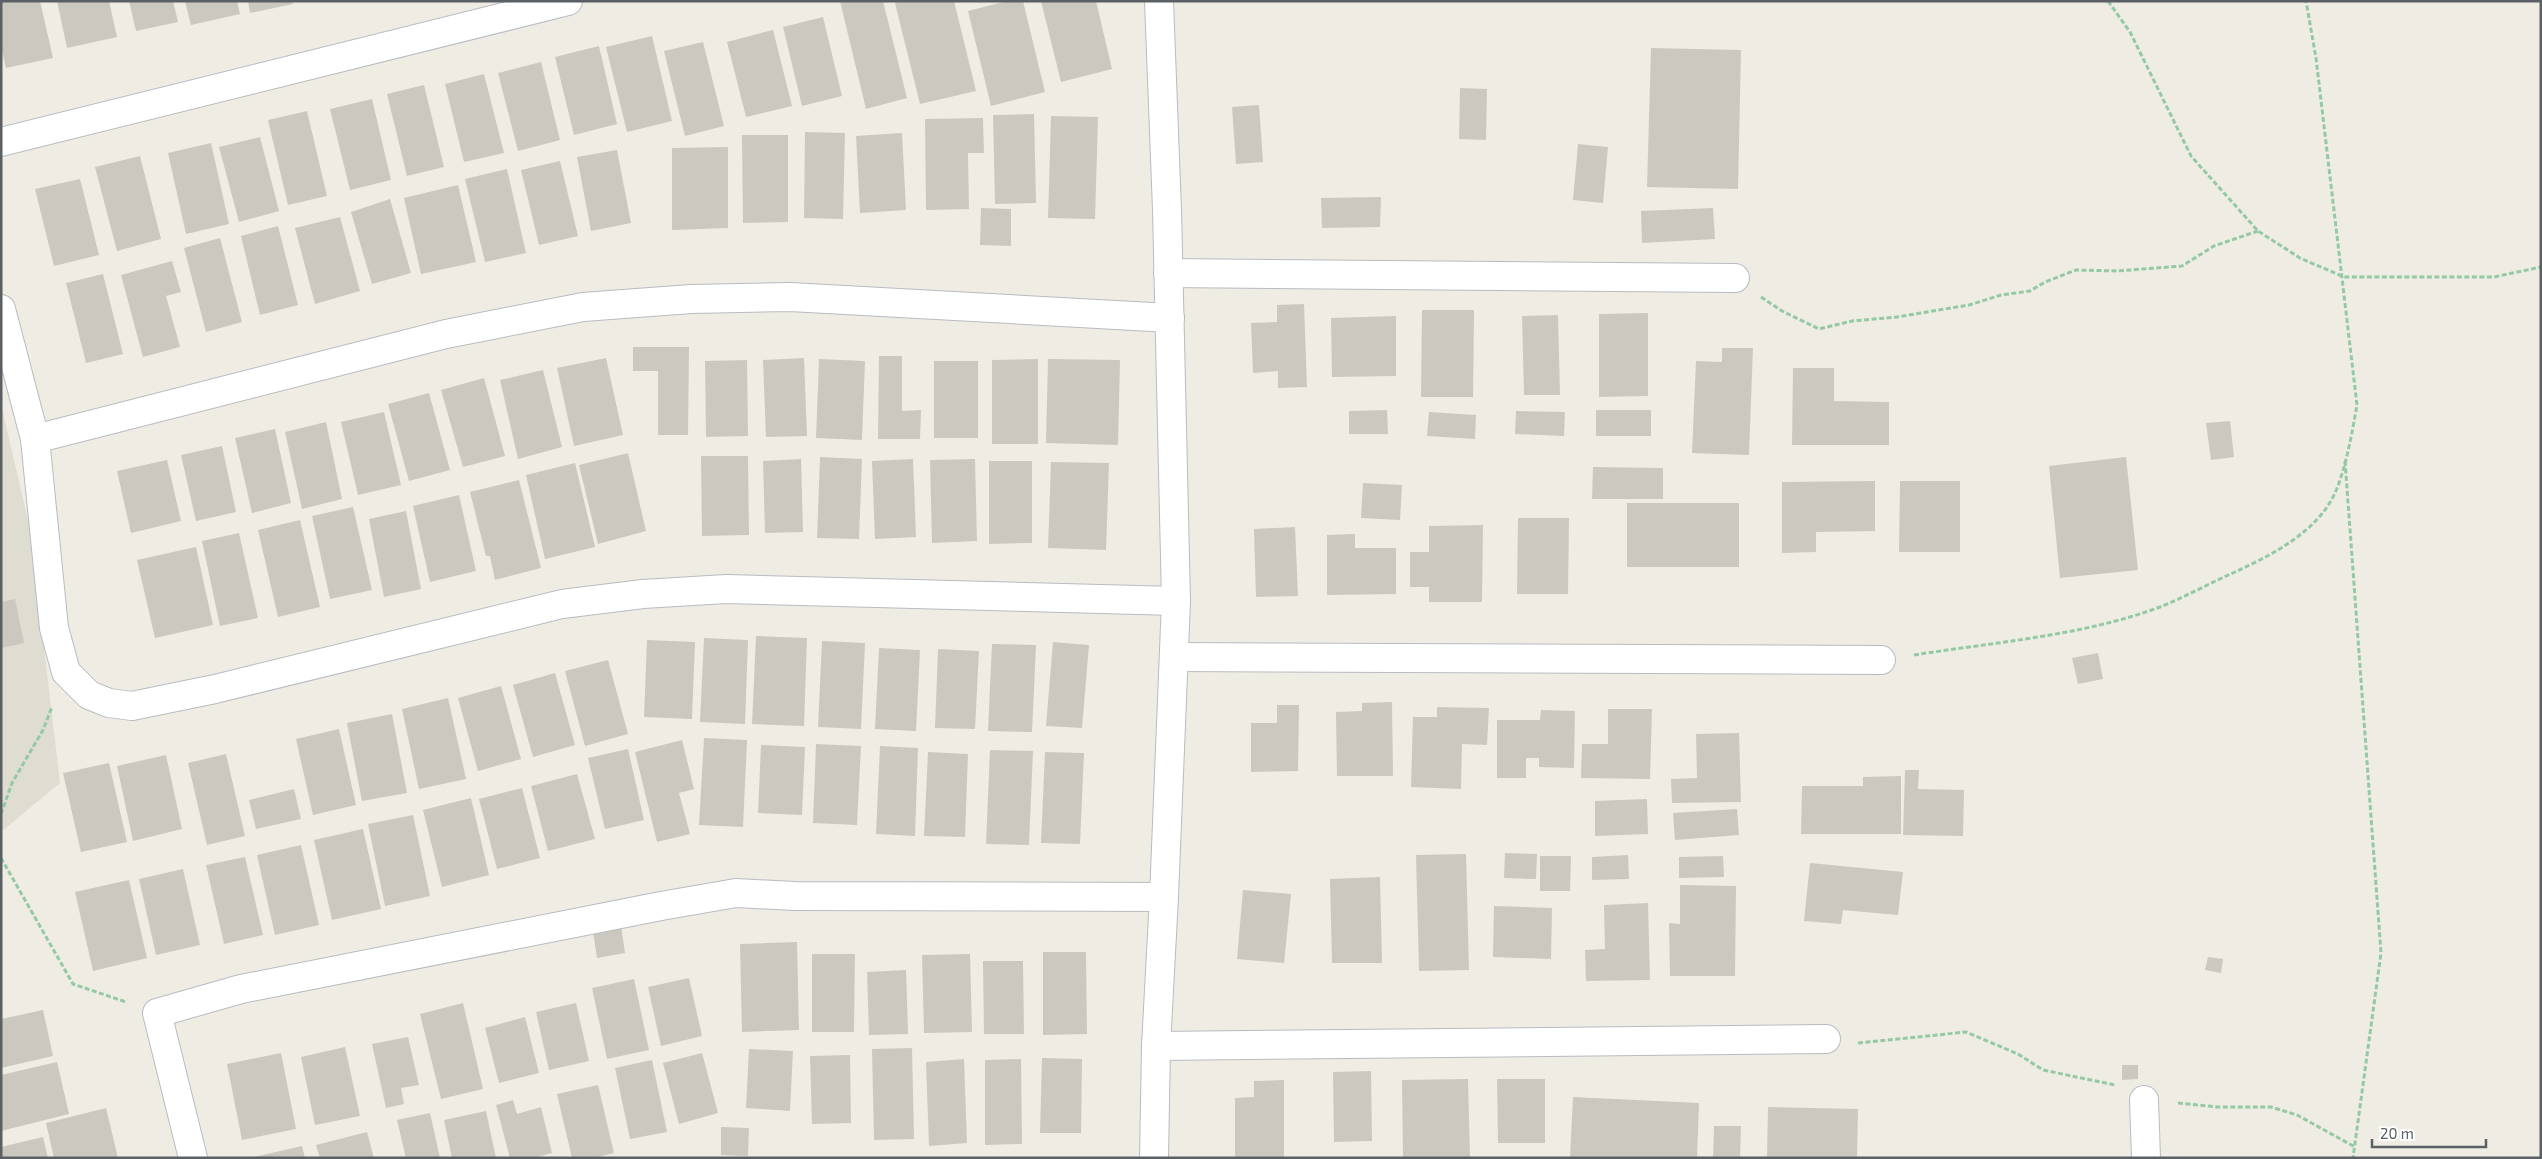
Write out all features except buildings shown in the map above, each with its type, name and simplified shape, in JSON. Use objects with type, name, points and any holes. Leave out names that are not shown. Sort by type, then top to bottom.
[{"type":"street","points":[[1,142],[568,1]]},
{"type":"street","points":[[1154,1158],[1156,1046],[1175,657],[1176,601],[1170,318],[1159,1]]},
{"type":"street","points":[[1168,273],[1734,278]]},
{"type":"street","points":[[35,439],[446,334],[583,307],[691,299],[790,297],[1170,318]]},
{"type":"street","points":[[1,309],[35,439],[54,628],[66,672],[89,695],[109,703],[132,706],[224,686],[562,604],[643,594],[726,589],[1176,601]]},
{"type":"street","points":[[1175,657],[1881,660]]},
{"type":"street","points":[[192,1158],[157,1013],[241,989],[661,906],[736,893],[794,896],[1164,897]]},
{"type":"street","points":[[1156,1046],[1826,1039]]},
{"type":"street","points":[[2144,1100],[2146,1158]]},
{"type":"path","points":[[2108,1],[2130,32],[2191,156],[2258,231],[2300,258],[2344,277],[2494,277],[2541,267]]},
{"type":"path","points":[[1881,660],[2050,634],[2117,620],[2160,607],[2255,562],[2309,530],[2335,494],[2357,405],[2344,277],[2330,187],[2316,58],[2306,1]]},
{"type":"path","points":[[1734,278],[1782,312],[1819,329],[1852,321],[1897,318],[1969,305],[2001,295],[2030,291],[2045,282],[2076,270],[2117,272],[2182,266],[2214,246],[2258,231]]},
{"type":"path","points":[[2345,458],[2370,780],[2381,953],[2353,1158]]},
{"type":"path","points":[[1,814],[12,782],[43,730],[66,672]]},
{"type":"path","points":[[1,858],[73,984],[157,1013]]},
{"type":"path","points":[[1826,1039],[1861,1044],[1966,1032],[2018,1054],[2042,1070],[2113,1084],[2144,1100],[2217,1107],[2271,1107],[2297,1115],[2355,1147]]},
{"type":"shaded area","points":[[1,404],[30,529],[60,783],[1,832]]}]
